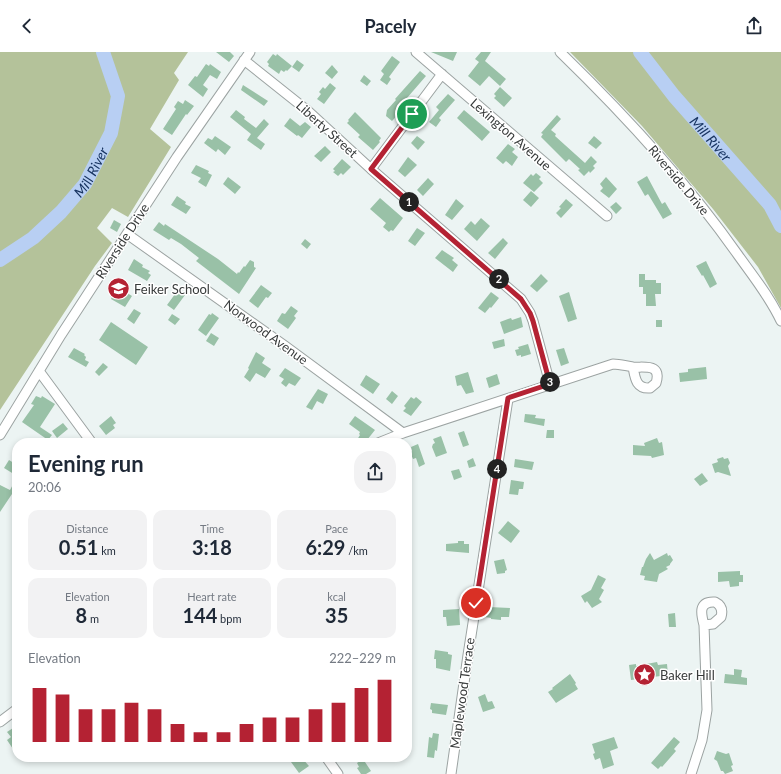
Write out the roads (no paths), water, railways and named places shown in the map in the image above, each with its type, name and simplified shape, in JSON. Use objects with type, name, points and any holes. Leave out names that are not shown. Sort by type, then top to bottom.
[{"type":"street","name":"Riverside Drive","points":[[0,435],[39,371],[181,151],[250,52]]},
{"type":"street","name":"Lexington Avenue","points":[[416,52],[607,216]]},
{"type":"street","name":"Riverside Drive","points":[[560,52],[644,138],[694,196],[763,291],[781,321]]},
{"type":"street","name":"Liberty Street","points":[[244,60],[308,111],[371,169],[521,299],[533,321],[550,384]]},
{"type":"street","points":[[371,169],[442,74]]},
{"type":"street","name":"Norwood Avenue","points":[[127,234],[273,337],[403,433]]},
{"type":"street","points":[[390,438],[613,364],[624,364],[633,367]]},
{"type":"street","points":[[39,371],[88,438]]},
{"type":"street","name":"Maplewood Terrace","points":[[451,774],[508,398]]},
{"type":"street","points":[[690,774],[702,740],[707,710],[704,625]]},
{"type":"street","points":[[0,722],[12,713]]},
{"type":"street","points":[[329,762],[336,773]]},
{"type":"waterway","name":"Mill River","points":[[0,260],[33,238],[61,212],[85,184],[111,133],[118,96],[103,52]]},
{"type":"waterway","name":"Mill River","points":[[640,52],[674,96],[770,205],[781,226]]},
{"type":"place","name":"Feiker School","points":[[119,289]]},
{"type":"place","name":"Baker Hill","points":[[645,675]]}]
